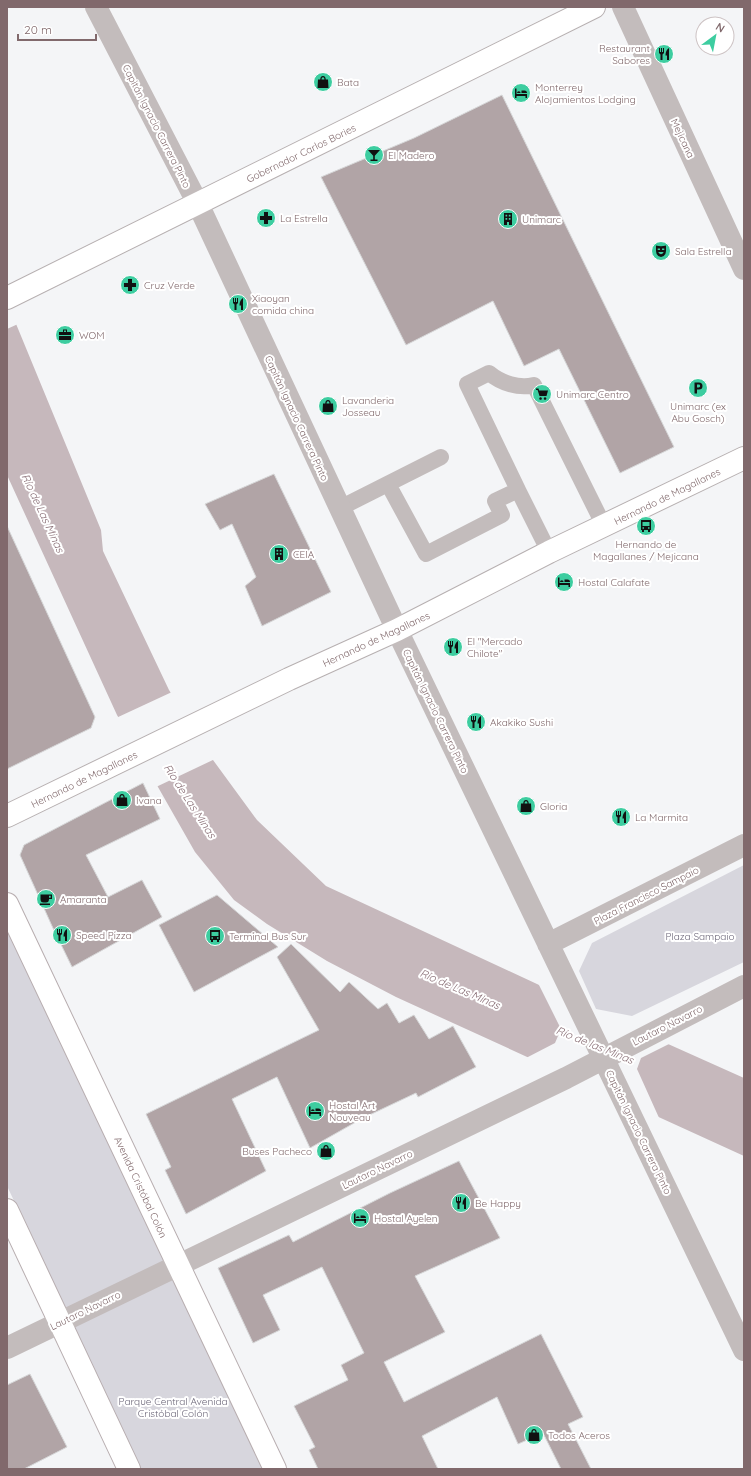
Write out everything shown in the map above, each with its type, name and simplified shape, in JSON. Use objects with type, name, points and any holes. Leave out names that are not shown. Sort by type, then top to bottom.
[{"type":"main road","name":"Gobernador Carlos Bories","points":[[8,297],[594,7]]},
{"type":"main road","name":"Hernando de Magallanes","points":[[7,816],[289,679],[397,630],[549,552],[744,458]]},
{"type":"main road","name":"Avenida Cristóbal Colón","points":[[7,904],[275,1469]]},
{"type":"main road","points":[[7,1210],[129,1469]]},
{"type":"street","name":"Capitán Ignacio Carrera Pinto","points":[[96,7],[198,204],[397,630],[744,1350]]},
{"type":"street","name":"Mejicana","points":[[623,7],[744,269]]},
{"type":"street","name":"Plaza Francisco Sampaio","points":[[548,944],[744,845]]},
{"type":"street","name":"Lautaro Navarro","points":[[7,1348],[566,1078],[744,986]]},
{"type":"lane","points":[[549,552],[467,384],[489,372],[496,379],[523,388],[534,385],[604,526]]},
{"type":"lane","points":[[340,508],[441,457]]},
{"type":"lane","points":[[388,484],[426,554],[502,515],[495,501],[518,490]]},
{"type":"green space","name":"Plaza Sampaio","points":[[744,865],[744,962],[632,1016],[596,1009],[579,971],[592,943]]},
{"type":"green space","name":"Parque Central Avenida Cristóbal Colón","points":[[7,926],[265,1469],[141,1469],[7,1186]]},
{"type":"water","points":[[7,302],[101,530],[103,551],[169,690],[213,760],[257,820],[326,886],[610,1018],[744,1078],[744,1156],[396,997],[327,961],[267,924],[234,900],[195,852],[117,715],[7,475]]},
{"type":"pier","points":[[7,300],[18,324],[7,329]]},
{"type":"pier","points":[[172,692],[215,759],[156,787],[116,718]]},
{"type":"pier","points":[[538,983],[671,1043],[641,1058],[637,1069],[660,1120],[526,1058],[555,1043],[561,1029]]},
{"type":"building","name":"Unimarc","points":[[502,95],[674,447],[620,473],[559,349],[524,366],[493,301],[406,345],[321,177],[414,138]]},
{"type":"building","name":"CEIA","points":[[274,474],[331,592],[262,626],[245,586],[256,577],[232,524],[220,530],[205,504]]},
{"type":"building","points":[[7,526],[95,717],[91,728],[7,769]]},
{"type":"building","points":[[143,783],[160,819],[86,855],[108,897],[142,880],[162,917],[72,967],[20,855],[24,845]]},
{"type":"building","name":"Terminal Bus Sur","points":[[217,895],[278,947],[194,992],[159,925]]},
{"type":"building","points":[[291,944],[340,992],[349,982],[378,1009],[387,1003],[399,1023],[414,1015],[429,1039],[453,1026],[476,1067],[418,1097],[416,1093],[363,1118],[310,1148],[277,1077],[232,1099],[266,1171],[186,1214],[165,1170],[171,1167],[146,1114],[319,1030],[277,957]]},
{"type":"building","points":[[459,1161],[500,1238],[415,1276],[445,1332],[384,1362],[404,1402],[541,1334],[583,1417],[568,1424],[591,1469],[561,1469],[543,1433],[518,1444],[497,1397],[422,1436],[438,1469],[318,1469],[309,1450],[315,1447],[294,1406],[348,1380],[341,1365],[364,1353],[322,1267],[263,1295],[280,1330],[253,1343],[218,1268],[289,1235],[293,1242],[390,1193]]},
{"type":"building","points":[[30,1374],[67,1447],[24,1469],[7,1469],[7,1385]]},
{"type":"place","name":"Restaurant Sabores","points":[[664,54]]},
{"type":"place","name":"Bata","points":[[323,82]]},
{"type":"place","name":"Monterrey Alojamientos Lodging","points":[[521,93]]},
{"type":"place","name":"El Madero","points":[[374,155]]},
{"type":"place","name":"La Estrella","points":[[266,218]]},
{"type":"place","name":"Unimarc","points":[[508,219]]},
{"type":"place","name":"Sala Estrella","points":[[661,251]]},
{"type":"place","name":"Cruz Verde","points":[[130,285]]},
{"type":"place","name":"Xiaoyan comida china","points":[[238,304]]},
{"type":"place","name":"WOM","points":[[65,335]]},
{"type":"place","name":"Unimarc (ex Abu Gosch)","points":[[698,388]]},
{"type":"place","name":"Unimarc Centro","points":[[542,394]]},
{"type":"place","name":"Lavanderia Josseau","points":[[328,406]]},
{"type":"place","name":"Hernando de Magallanes / Mejicana","points":[[646,526]]},
{"type":"place","name":"CEIA","points":[[279,554]]},
{"type":"place","name":"Hostal Calafate","points":[[564,582]]},
{"type":"place","name":"El \"Mercado Chilote\"","points":[[453,647]]},
{"type":"place","name":"Akakiko Sushi","points":[[476,722]]},
{"type":"place","name":"Ivana","points":[[122,800]]},
{"type":"place","name":"Gloria","points":[[526,806]]},
{"type":"place","name":"La Marmita","points":[[621,817]]},
{"type":"place","name":"Amaranta","points":[[46,899]]},
{"type":"place","name":"Speed Pizza","points":[[62,935]]},
{"type":"place","name":"Terminal Bus Sur","points":[[215,936]]},
{"type":"place","name":"Hostal Art Nouveau","points":[[315,1111]]},
{"type":"place","name":"Buses Pacheco","points":[[326,1151]]},
{"type":"place","name":"Be Happy","points":[[461,1203]]},
{"type":"place","name":"Hostal Ayelen","points":[[360,1218]]},
{"type":"place","name":"Todos Aceros","points":[[534,1435]]},
{"type":"water label","name":"Río de Las Minas","points":[[43,513]]},
{"type":"water label","name":"Río de Las Minas","points":[[190,801]]},
{"type":"water label","name":"Río de Las Minas","points":[[460,989]]},
{"type":"water label","name":"Río de las Minas","points":[[595,1045]]}]
